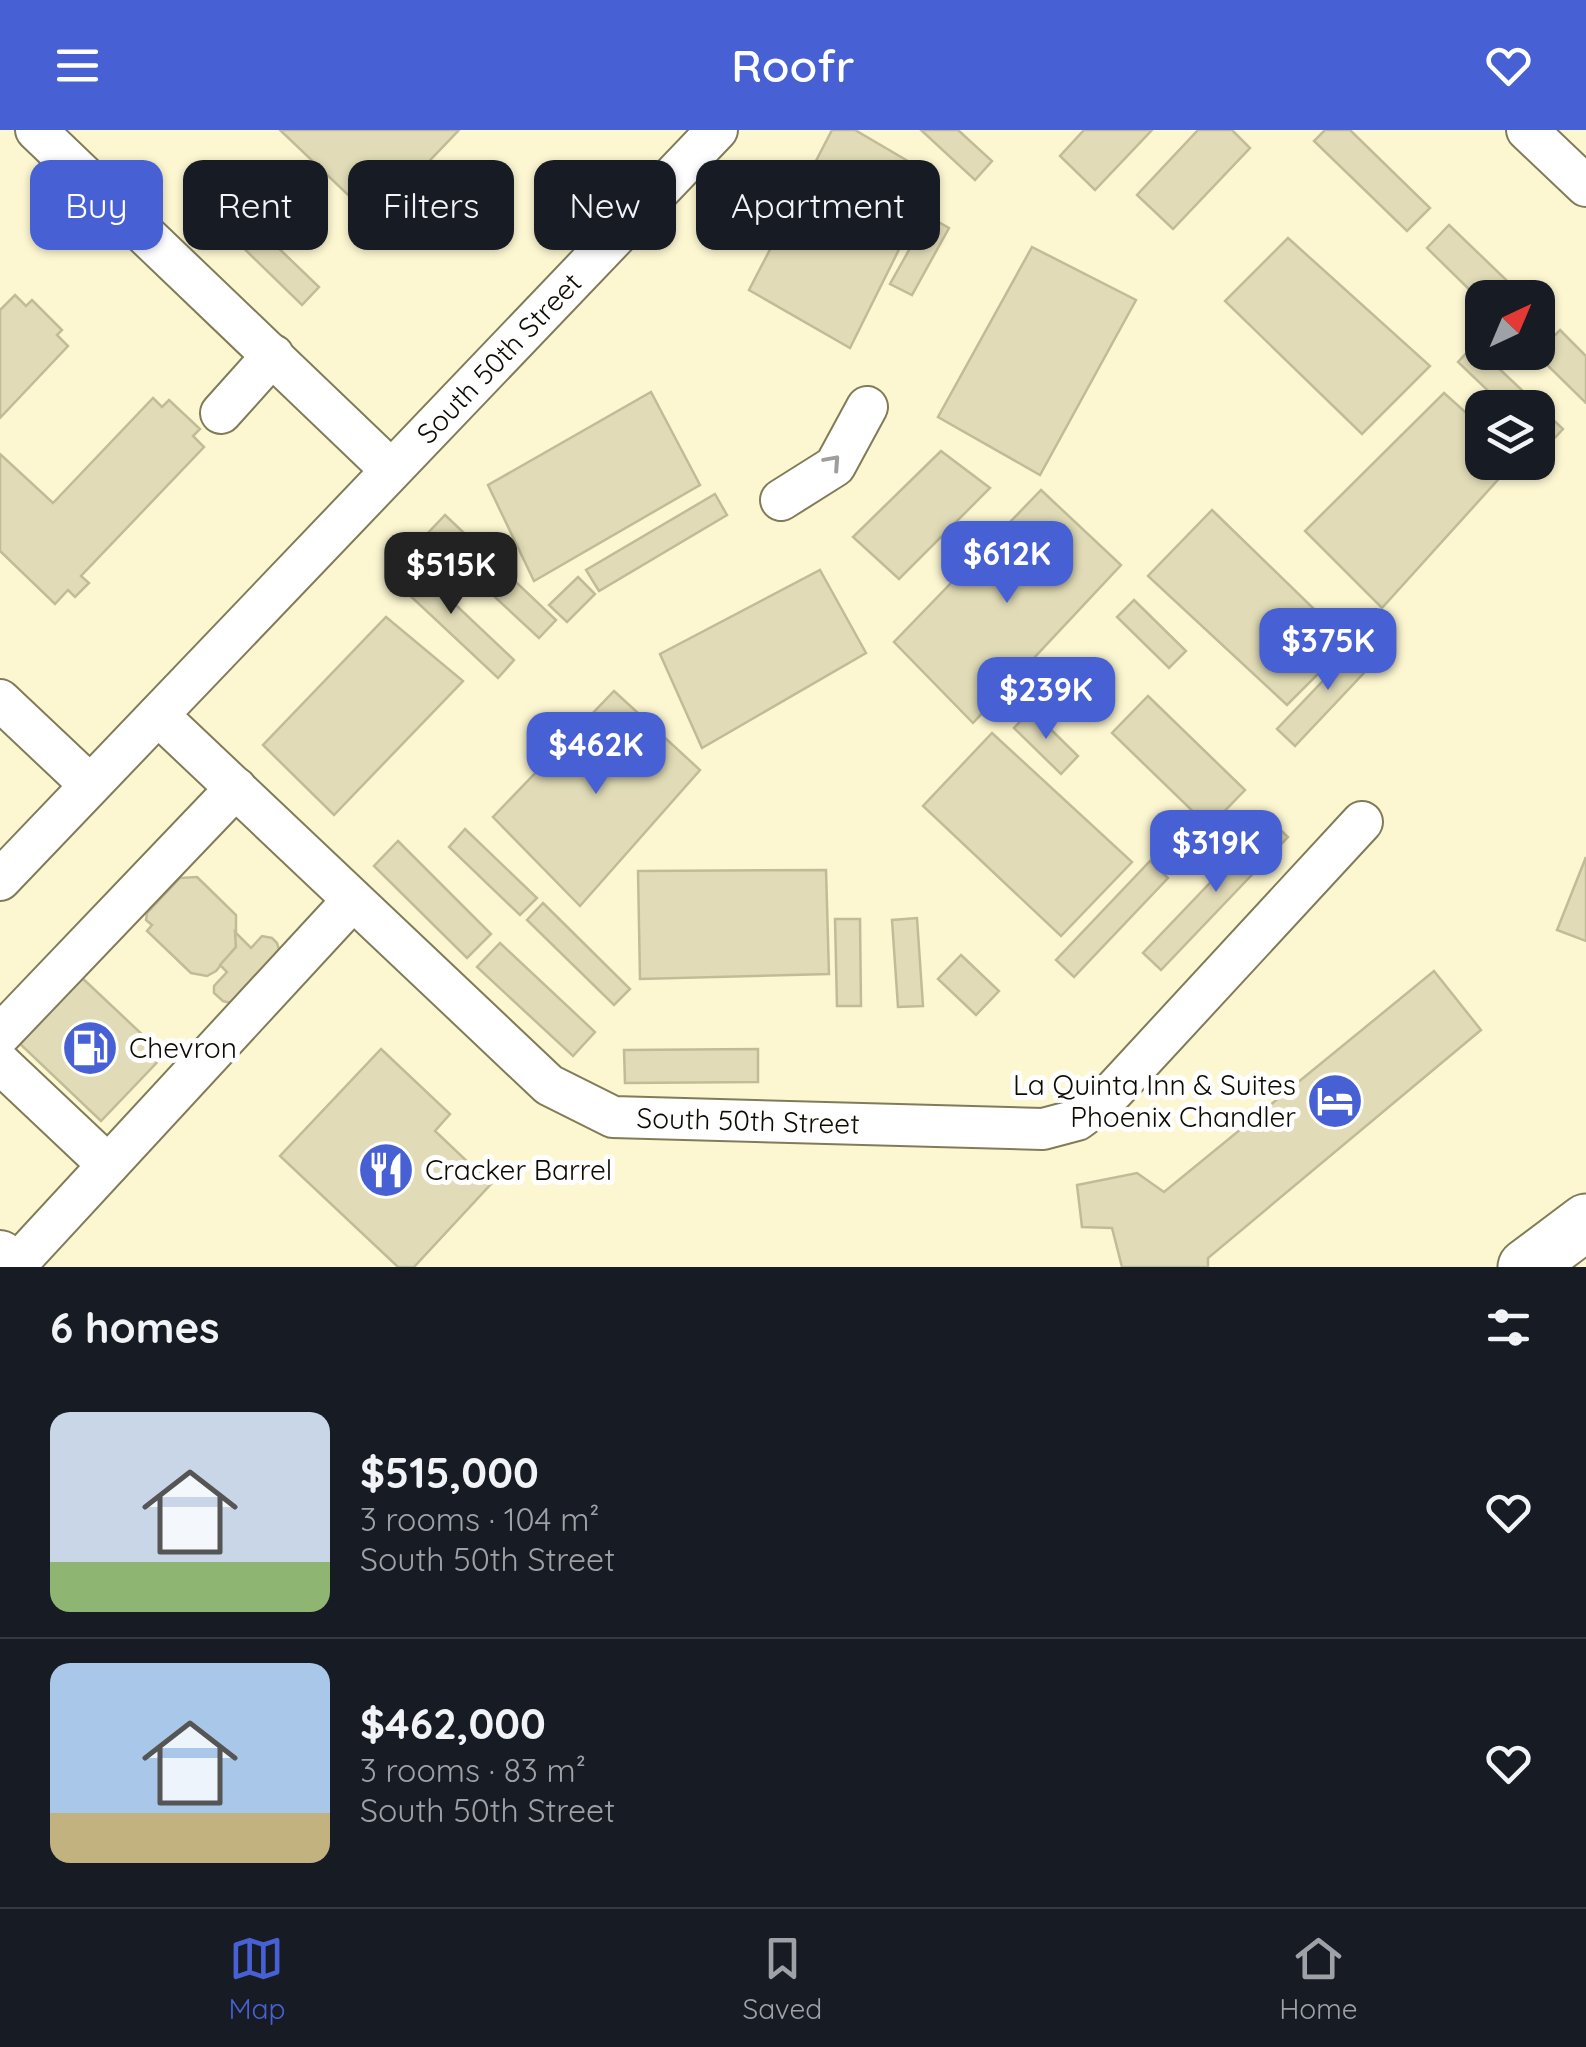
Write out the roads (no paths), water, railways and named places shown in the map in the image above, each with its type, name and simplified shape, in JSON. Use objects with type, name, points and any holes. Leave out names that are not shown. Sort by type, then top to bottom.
[{"type":"highway","points":[[1526,1267],[1586,1222]]},
{"type":"main road","points":[[0,1256],[13,1267]]},
{"type":"street","points":[[36,130],[390,469]]},
{"type":"street","name":"South 50th Street","points":[[0,880],[717,130]]},
{"type":"street","points":[[1527,130],[1586,186]]},
{"type":"street","points":[[221,413],[273,355]]},
{"type":"street","points":[[781,500],[834,466],[867,407]]},
{"type":"street","points":[[0,700],[90,785]]},
{"type":"street","name":"South 50th Street","points":[[158,715],[548,1085],[613,1117],[1043,1129],[1077,1120],[1107,1098],[1362,822]]},
{"type":"street","points":[[0,1036],[236,788]]},
{"type":"street","points":[[13,1267],[353,900]]},
{"type":"street","points":[[0,1062],[108,1165]]},
{"type":"place","name":"Chevron","points":[[90,1048]]},
{"type":"place","name":"La Quinta Inn & Suites Phoenix Chandler","points":[[1335,1101]]},
{"type":"place","name":"Cracker Barrel","points":[[386,1170]]}]
